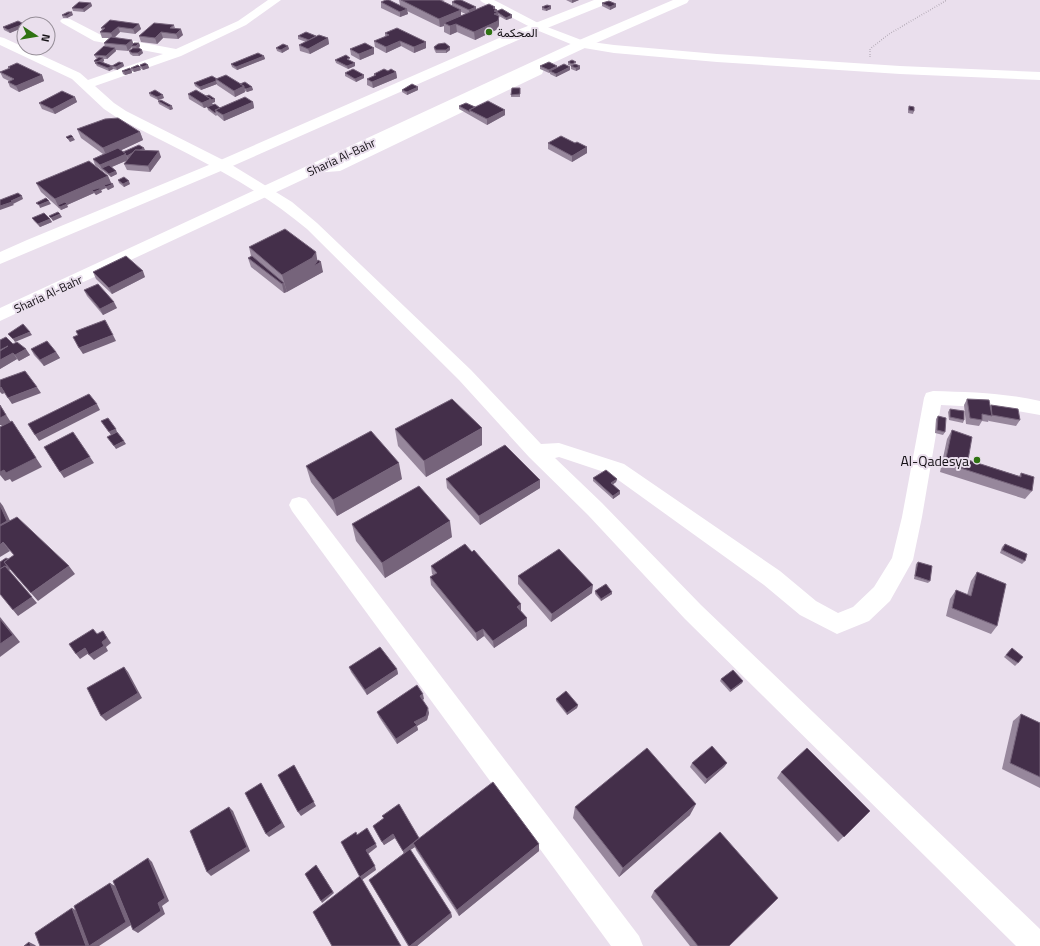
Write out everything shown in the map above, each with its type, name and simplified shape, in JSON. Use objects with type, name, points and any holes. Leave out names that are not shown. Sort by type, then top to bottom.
[{"type":"main road","points":[[0,260],[33,244],[538,27],[605,0]]},
{"type":"main road","name":"Sharia Al-Bahr","points":[[0,315],[582,44],[683,0]]},
{"type":"street","points":[[87,85],[177,53],[242,23],[275,0]]},
{"type":"street","points":[[486,0],[538,27],[582,44],[614,49],[717,58],[871,68],[1040,76]]},
{"type":"street","points":[[66,21],[98,38],[177,53]]},
{"type":"street","points":[[0,41],[76,76],[109,106],[121,114],[166,138],[222,164],[286,205],[317,232],[465,375],[536,452],[595,509],[693,612],[1037,946]]},
{"type":"street","points":[[536,452],[559,450],[617,469],[772,578],[808,608],[836,624],[861,614],[882,594],[902,560],[912,516],[933,398],[989,400],[1023,404],[1040,408]]},
{"type":"street","points":[[299,505],[629,946]]},
{"type":"path","points":[[871,68],[870,49],[888,34],[947,0]]},
{"type":"building","points":[[386,0],[407,9],[400,12],[381,2]]},
{"type":"building","points":[[401,0],[440,0],[461,10],[439,19]]},
{"type":"building","points":[[461,0],[476,7],[469,10],[452,2]]},
{"type":"building","points":[[609,1],[616,4],[610,7],[602,3]]},
{"type":"building","points":[[79,2],[91,3],[83,9],[72,8]]},
{"type":"building","points":[[489,4],[497,10],[494,11],[498,12],[494,14],[499,16],[498,21],[474,32],[456,24],[450,26],[444,23]]},
{"type":"building","points":[[547,5],[551,6],[546,9],[542,7]]},
{"type":"building","points":[[502,9],[512,15],[506,18],[497,12]]},
{"type":"building","points":[[72,12],[66,16],[62,15]]},
{"type":"building","points":[[110,20],[139,24],[133,29],[118,27],[111,33],[100,32],[105,28],[101,28]]},
{"type":"building","points":[[16,22],[16,27],[8,30],[3,27]]},
{"type":"building","points":[[154,23],[174,25],[170,28],[181,29],[176,34],[161,32],[155,38],[139,36]]},
{"type":"building","points":[[397,28],[426,42],[414,47],[400,41],[386,47],[374,41],[389,35],[385,33]]},
{"type":"building","points":[[306,32],[316,36],[309,40],[298,36]]},
{"type":"building","points":[[319,35],[328,38],[308,49],[299,45]]},
{"type":"building","points":[[111,37],[132,40],[126,45],[104,43]]},
{"type":"building","points":[[134,43],[139,43],[136,46],[131,46]]},
{"type":"building","points":[[365,43],[374,48],[359,54],[350,49]]},
{"type":"building","points":[[445,43],[450,47],[446,50],[436,50],[434,47],[438,44]]},
{"type":"building","points":[[283,44],[288,46],[281,50],[276,48]]},
{"type":"building","points":[[104,46],[115,48],[106,56],[94,55]]},
{"type":"building","points":[[133,48],[139,48],[142,50],[138,53],[132,53],[129,51]]},
{"type":"building","points":[[258,53],[264,56],[236,67],[231,64]]},
{"type":"building","points":[[346,55],[350,58],[347,59],[355,63],[347,66],[335,60]]},
{"type":"building","points":[[99,57],[103,58],[98,62],[94,61]]},
{"type":"building","points":[[572,60],[576,62],[572,64],[568,62]]},
{"type":"building","points":[[99,61],[112,66],[108,68],[95,63]]},
{"type":"building","points":[[119,62],[123,63],[116,67],[112,66]]},
{"type":"building","points":[[549,62],[557,66],[549,70],[540,66]]},
{"type":"building","points":[[17,63],[42,75],[16,86],[8,82],[14,79],[0,72]]},
{"type":"building","points":[[145,63],[148,65],[142,67],[140,65]]},
{"type":"building","points":[[564,64],[570,67],[556,74],[550,71]]},
{"type":"building","points":[[575,64],[580,66],[576,68],[571,66]]},
{"type":"building","points":[[138,65],[140,67],[133,69],[131,68]]},
{"type":"building","points":[[130,68],[131,70],[124,72],[122,71]]},
{"type":"building","points":[[353,69],[364,75],[355,79],[345,73]]},
{"type":"building","points":[[384,69],[388,71],[391,69],[396,72],[372,82],[367,79],[376,75],[374,74]]},
{"type":"building","points":[[226,75],[244,86],[234,91],[216,79]]},
{"type":"building","points":[[212,76],[217,79],[216,81],[200,87],[194,83]]},
{"type":"building","points":[[245,82],[252,87],[246,89],[244,88],[244,86],[240,84]]},
{"type":"building","points":[[412,84],[418,87],[407,92],[402,90]]},
{"type":"building","points":[[512,88],[520,88],[520,94],[511,95]]},
{"type":"building","points":[[155,90],[163,95],[157,97],[149,93]]},
{"type":"building","points":[[196,90],[211,99],[202,103],[188,94]]},
{"type":"building","points":[[62,91],[75,97],[52,109],[39,103]]},
{"type":"building","points":[[209,95],[215,99],[211,100],[206,96]]},
{"type":"building","points":[[245,97],[253,102],[223,115],[215,110]]},
{"type":"building","points":[[161,100],[172,106],[169,107],[158,101]]},
{"type":"building","points":[[488,101],[505,110],[487,119],[469,110]]},
{"type":"building","points":[[466,103],[475,107],[469,110],[470,112],[459,106]]},
{"type":"building","points":[[215,104],[220,108],[215,110],[215,113],[207,107]]},
{"type":"building","points":[[909,106],[914,107],[914,111],[909,110]]},
{"type":"building","points":[[118,118],[140,132],[103,148],[77,129],[105,119]]},
{"type":"building","points":[[71,135],[73,137],[68,139],[66,137]]},
{"type":"building","points":[[561,136],[587,147],[572,156],[548,143]]},
{"type":"building","points":[[139,145],[144,148],[135,150],[127,156],[123,152]]},
{"type":"building","points":[[118,148],[126,154],[100,165],[93,159]]},
{"type":"building","points":[[135,150],[159,151],[148,166],[124,164]]},
{"type":"building","points":[[89,161],[108,176],[55,199],[36,183]]},
{"type":"building","points":[[109,165],[116,171],[109,174],[102,168]]},
{"type":"building","points":[[124,177],[129,181],[123,184],[118,180]]},
{"type":"building","points":[[111,183],[113,184],[106,187],[104,185]]},
{"type":"building","points":[[99,188],[101,189],[94,192],[92,190]]},
{"type":"building","points":[[18,193],[22,196],[11,201],[12,202],[0,206],[0,200]]},
{"type":"building","points":[[46,198],[49,201],[39,205],[36,203]]},
{"type":"building","points":[[65,202],[67,204],[60,207],[58,205]]},
{"type":"building","points":[[58,212],[60,214],[51,218],[49,216]]},
{"type":"building","points":[[44,213],[50,219],[38,224],[32,218]]},
{"type":"building","points":[[285,229],[316,252],[312,258],[282,275],[249,247]]},
{"type":"building","points":[[126,256],[143,271],[109,288],[93,272]]},
{"type":"building","points":[[252,256],[284,283],[282,284],[248,258]]},
{"type":"building","points":[[318,260],[321,262],[314,266]]},
{"type":"building","points":[[98,284],[114,302],[100,309],[84,290]]},
{"type":"building","points":[[105,320],[113,335],[79,348],[73,337],[78,335],[76,331]]},
{"type":"building","points":[[23,324],[30,332],[13,339],[8,334]]},
{"type":"building","points":[[6,337],[13,344],[17,342],[26,349],[15,355],[13,353],[0,360],[0,351],[8,346],[0,350],[0,340]]},
{"type":"building","points":[[47,341],[56,352],[40,360],[31,349]]},
{"type":"building","points":[[25,371],[37,387],[8,398],[1,387],[0,388],[0,380]]},
{"type":"building","points":[[89,394],[97,404],[35,435],[28,424]]},
{"type":"building","points":[[452,399],[482,428],[424,461],[395,429]]},
{"type":"building","points":[[967,399],[989,400],[992,416],[982,414],[982,420],[970,418]]},
{"type":"building","points":[[0,405],[6,415],[0,418]]},
{"type":"building","points":[[991,405],[1018,409],[1020,420],[992,415]]},
{"type":"building","points":[[950,409],[964,411],[964,420],[950,417]]},
{"type":"building","points":[[938,416],[946,418],[945,432],[937,430]]},
{"type":"building","points":[[108,418],[116,429],[109,432],[101,421]]},
{"type":"building","points":[[12,421],[36,458],[6,473],[4,470],[0,472],[0,427]]},
{"type":"building","points":[[952,430],[972,437],[968,460],[1021,477],[1021,473],[1034,477],[1032,491],[945,463]]},
{"type":"building","points":[[371,431],[399,463],[333,500],[306,466]]},
{"type":"building","points":[[73,432],[90,457],[60,472],[44,447]]},
{"type":"building","points":[[117,432],[124,441],[114,446],[107,437]]},
{"type":"building","points":[[505,445],[540,480],[479,516],[446,479]]},
{"type":"building","points":[[606,470],[617,479],[611,483],[620,491],[613,496],[593,478]]},
{"type":"building","points":[[419,486],[450,521],[382,563],[352,524]]},
{"type":"building","points":[[0,505],[7,521],[0,525]]},
{"type":"building","points":[[17,517],[69,566],[31,593],[4,562],[14,555],[3,542],[0,545],[0,526]]},
{"type":"building","points":[[465,544],[472,552],[474,550],[521,604],[517,607],[527,618],[493,641],[483,629],[476,633],[430,577],[437,573],[431,566]]},
{"type":"building","points":[[1005,544],[1027,554],[1025,561],[1002,550]]},
{"type":"building","points":[[559,549],[593,585],[552,614],[518,576]]},
{"type":"building","points":[[6,558],[8,559],[4,562],[8,567],[5,566],[0,569],[0,562]]},
{"type":"building","points":[[918,562],[932,566],[930,581],[915,576]]},
{"type":"building","points":[[5,566],[32,597],[13,610],[0,594],[0,569]]},
{"type":"building","points":[[977,572],[1006,584],[997,626],[952,608],[956,590],[971,596]]},
{"type":"building","points":[[606,584],[612,592],[601,599],[595,591]]},
{"type":"building","points":[[0,619],[13,635],[0,644]]},
{"type":"building","points":[[93,629],[97,634],[103,631],[107,638],[102,642],[104,646],[89,655],[85,648],[76,654],[69,644]]},
{"type":"building","points":[[380,647],[397,669],[365,690],[349,667]]},
{"type":"building","points":[[1012,648],[1023,657],[1018,663],[1006,655]]},
{"type":"building","points":[[124,667],[138,693],[101,716],[87,688]]},
{"type":"building","points":[[733,670],[743,681],[731,690],[721,679]]},
{"type":"building","points":[[417,685],[423,694],[420,696],[428,708],[426,716],[414,722],[417,725],[396,739],[377,712]]},
{"type":"building","points":[[566,691],[578,705],[567,713],[556,699]]},
{"type":"building","points":[[1021,714],[1040,723],[1040,777],[1010,763]]},
{"type":"building","points":[[712,746],[727,763],[707,779],[692,763]]},
{"type":"building","points":[[647,748],[696,804],[623,868],[575,807]]},
{"type":"building","points":[[807,748],[870,811],[844,837],[781,772]]},
{"type":"building","points":[[294,765],[314,802],[298,812],[278,775]]},
{"type":"building","points":[[493,782],[539,844],[457,910],[413,843]]},
{"type":"building","points":[[261,783],[282,823],[266,834],[245,793]]},
{"type":"building","points":[[399,804],[419,838],[403,851],[393,834],[382,842],[373,826],[384,818],[382,816]]},
{"type":"building","points":[[229,807],[247,847],[207,872],[190,831]]},
{"type":"building","points":[[367,828],[376,844],[366,850],[375,866],[360,877],[341,842],[356,832],[357,835]]},
{"type":"building","points":[[720,832],[778,898],[729,946],[698,946],[654,891]]},
{"type":"building","points":[[410,849],[451,913],[409,946],[369,880]]},
{"type":"building","points":[[148,858],[165,898],[158,903],[161,911],[133,930],[113,881]]},
{"type":"building","points":[[316,865],[333,892],[321,901],[305,874]]},
{"type":"building","points":[[360,876],[401,946],[332,946],[313,912]]},
{"type":"building","points":[[110,883],[126,922],[89,946],[74,906]]},
{"type":"building","points":[[72,908],[86,946],[40,946],[35,933]]},
{"type":"building","points":[[29,942],[31,946],[24,946]]},
{"type":"place","name":"المحكمة","points":[[489,32]]},
{"type":"place","name":"Al-Qadesya","points":[[977,460]]}]
